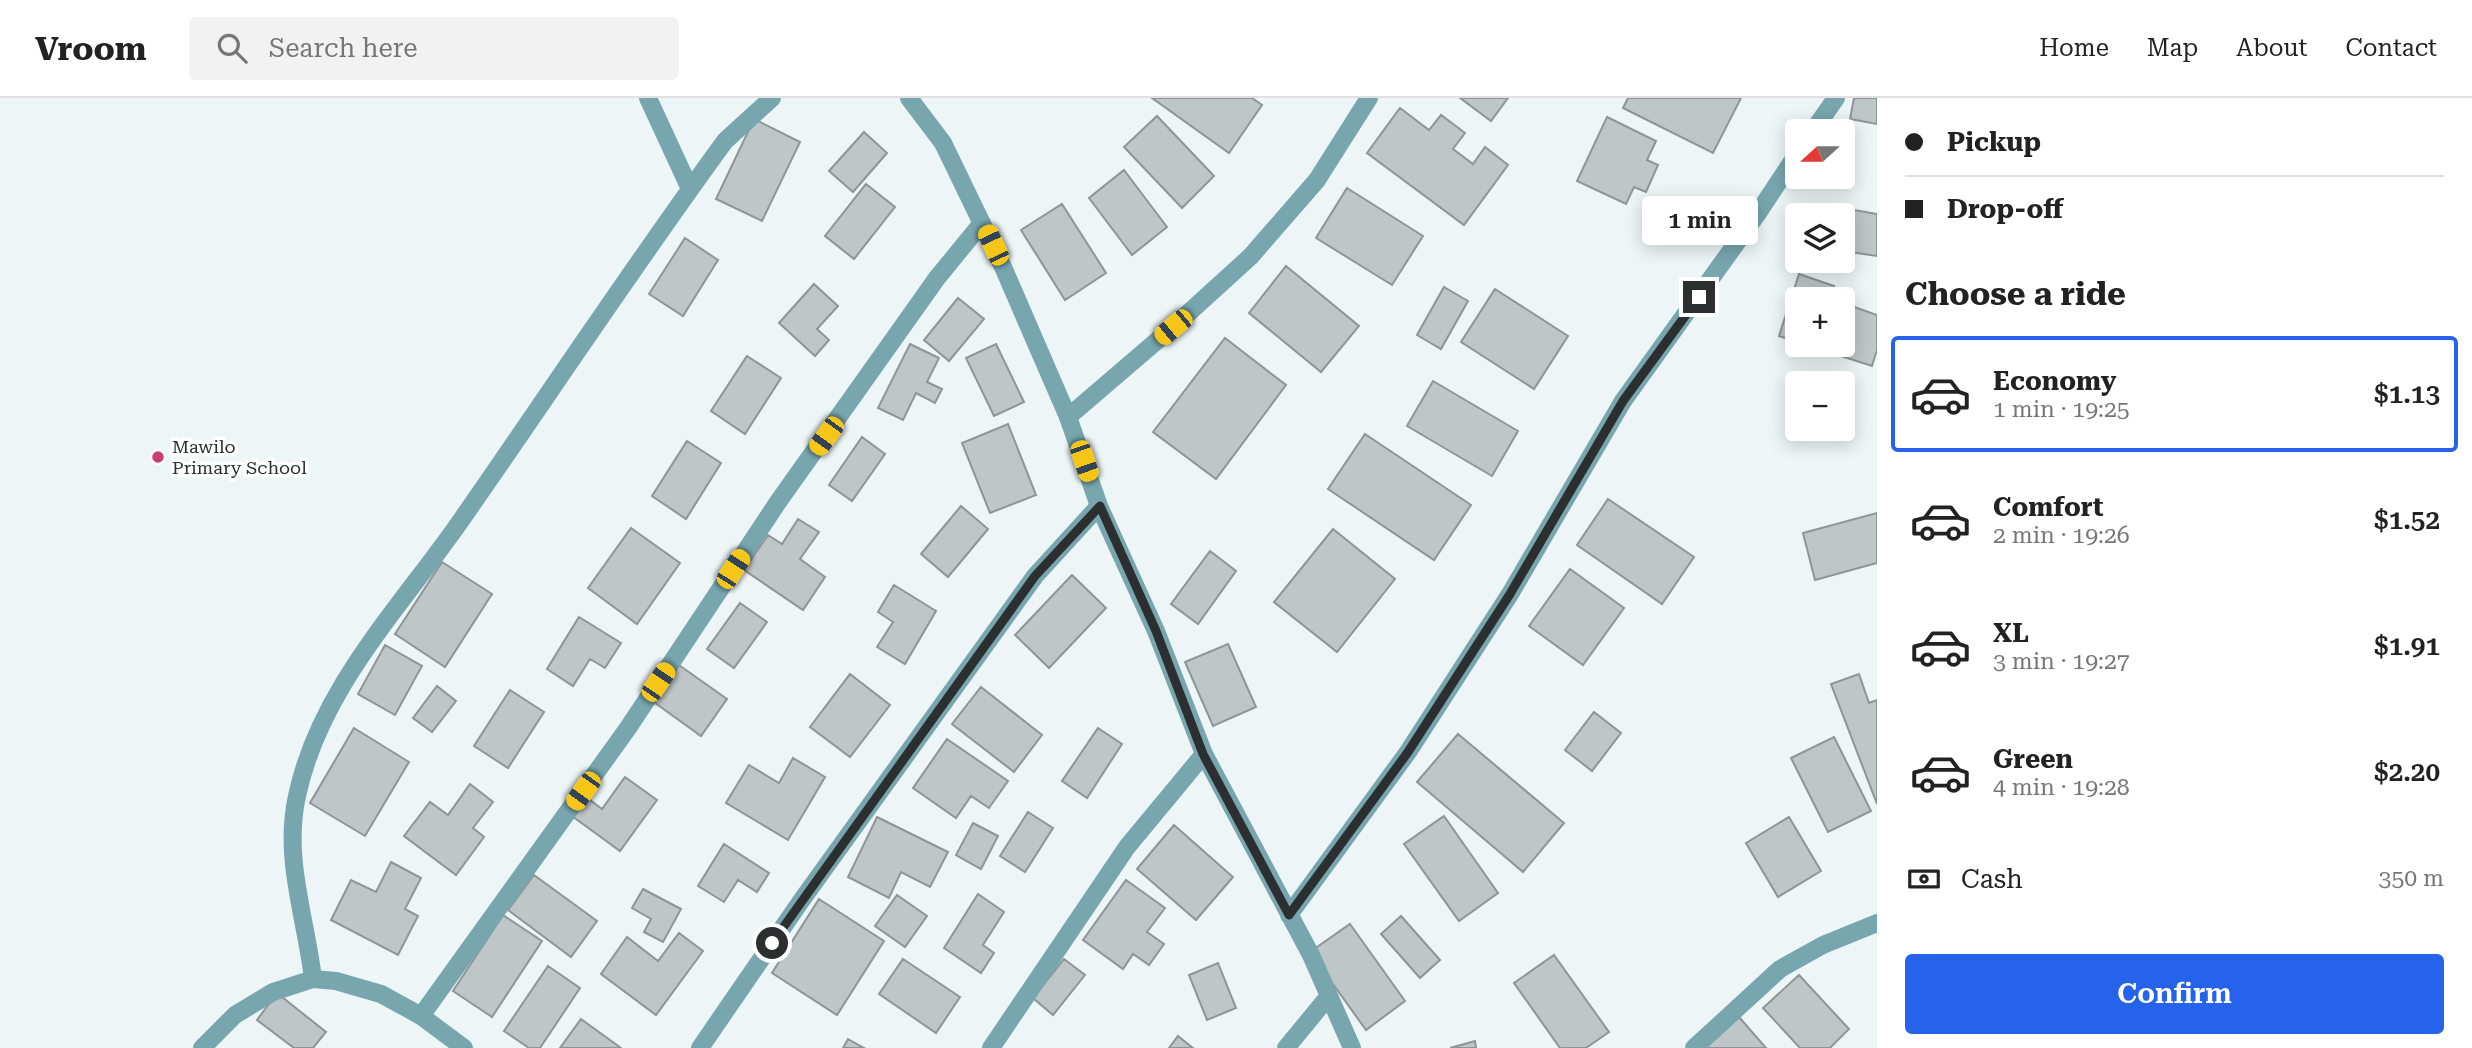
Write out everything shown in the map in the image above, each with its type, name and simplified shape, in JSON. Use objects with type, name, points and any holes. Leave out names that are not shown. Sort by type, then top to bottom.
[{"type":"street","points":[[648,98],[690,189]]},
{"type":"street","points":[[313,979],[309,942],[293,869],[292,832],[297,795],[313,741],[331,703],[362,654],[430,565],[724,141],[772,98]]},
{"type":"street","points":[[909,98],[943,143],[982,223],[1068,417],[1100,506],[1156,631],[1203,754],[1311,955],[1352,1048]]},
{"type":"street","points":[[1068,417],[1251,256],[1317,180],[1369,98]]},
{"type":"street","points":[[1821,119],[1836,98]]},
{"type":"street","points":[[1289,915],[1408,752],[1510,594],[1623,401],[1785,172]]},
{"type":"street","points":[[421,1016],[628,728],[778,502],[937,278],[982,223]]},
{"type":"street","points":[[700,1048],[816,880],[1027,587],[1100,506]]},
{"type":"street","points":[[991,1048],[1127,847],[1203,754]]},
{"type":"street","points":[[1694,1048],[1780,970],[1823,946],[1877,923]]},
{"type":"street","points":[[202,1048],[235,1015],[273,992],[313,979],[336,981],[381,994],[421,1016],[464,1048]]},
{"type":"street","points":[[1286,1048],[1328,997]]},
{"type":"building","points":[[1152,98],[1252,98],[1262,105],[1229,153]]},
{"type":"building","points":[[1460,98],[1508,98],[1491,121]]},
{"type":"building","points":[[1628,98],[1741,98],[1713,153],[1623,108]]},
{"type":"building","points":[[1854,98],[1877,98],[1877,124],[1850,119]]},
{"type":"building","points":[[1400,108],[1429,130],[1441,115],[1465,133],[1453,149],[1473,164],[1485,147],[1508,165],[1464,225],[1367,153]]},
{"type":"building","points":[[1157,116],[1214,176],[1182,208],[1124,147]]},
{"type":"building","points":[[1607,117],[1656,141],[1647,160],[1658,165],[1646,192],[1634,187],[1626,204],[1577,181]]},
{"type":"building","points":[[754,119],[800,142],[762,221],[716,199]]},
{"type":"building","points":[[864,132],[887,153],[853,192],[829,171]]},
{"type":"building","points":[[1124,170],[1167,227],[1132,255],[1089,198]]},
{"type":"building","points":[[866,184],[895,207],[854,259],[825,236]]},
{"type":"building","points":[[1347,188],[1423,236],[1392,285],[1316,238]]},
{"type":"building","points":[[1062,204],[1106,273],[1065,300],[1021,230]]},
{"type":"building","points":[[1855,210],[1877,214],[1877,256],[1855,253]]},
{"type":"building","points":[[685,238],[718,260],[683,316],[649,294]]},
{"type":"building","points":[[1286,266],[1359,326],[1321,372],[1249,313]]},
{"type":"building","points":[[1799,274],[1834,286],[1834,287],[1795,287]]},
{"type":"building","points":[[814,284],[838,306],[817,329],[829,340],[815,356],[779,323]]},
{"type":"building","points":[[1444,287],[1468,301],[1441,349],[1417,335]]},
{"type":"building","points":[[1495,289],[1568,336],[1534,389],[1461,342]]},
{"type":"building","points":[[958,298],[984,319],[949,361],[924,340]]},
{"type":"building","points":[[1855,307],[1877,315],[1877,350],[1872,366],[1844,357],[1855,357]]},
{"type":"building","points":[[1785,317],[1785,338],[1779,336]]},
{"type":"building","points":[[1225,338],[1286,385],[1216,479],[1153,432]]},
{"type":"building","points":[[910,344],[939,358],[927,382],[942,389],[935,403],[916,393],[903,420],[878,408]]},
{"type":"building","points":[[996,344],[1024,402],[994,416],[966,358]]},
{"type":"building","points":[[747,356],[781,378],[745,434],[711,411]]},
{"type":"building","points":[[1433,381],[1518,431],[1492,476],[1407,426]]},
{"type":"building","points":[[1008,424],[1036,495],[990,513],[962,443]]},
{"type":"building","points":[[1365,434],[1471,505],[1434,560],[1328,489]]},
{"type":"building","points":[[862,437],[885,454],[852,501],[829,485]]},
{"type":"building","points":[[687,441],[721,463],[686,519],[652,496]]},
{"type":"building","points":[[1608,499],[1694,557],[1662,604],[1577,545]]},
{"type":"building","points":[[961,506],[988,529],[948,577],[921,554]]},
{"type":"building","points":[[1877,513],[1877,563],[1815,580],[1803,533]]},
{"type":"building","points":[[798,519],[819,532],[800,559],[825,577],[803,610],[744,570],[768,535],[782,544]]},
{"type":"building","points":[[631,528],[680,563],[637,624],[588,588]]},
{"type":"building","points":[[1333,529],[1395,579],[1337,652],[1274,602]]},
{"type":"building","points":[[1210,551],[1236,571],[1198,624],[1171,604]]},
{"type":"building","points":[[442,562],[492,594],[445,667],[395,634]]},
{"type":"building","points":[[1570,569],[1624,608],[1583,665],[1529,626]]},
{"type":"building","points":[[1072,575],[1106,608],[1049,668],[1015,635]]},
{"type":"building","points":[[894,585],[936,611],[905,664],[877,647],[893,622],[878,612]]},
{"type":"building","points":[[740,603],[767,622],[734,668],[707,649]]},
{"type":"building","points":[[579,617],[621,643],[605,668],[590,659],[573,686],[547,669]]},
{"type":"building","points":[[1228,644],[1256,707],[1213,726],[1185,662]]},
{"type":"building","points":[[385,645],[422,666],[395,715],[358,694]]},
{"type":"building","points":[[676,663],[727,699],[701,736],[651,700]]},
{"type":"building","points":[[850,674],[890,705],[850,757],[810,727]]},
{"type":"building","points":[[1859,674],[1869,703],[1877,700],[1877,804],[1831,684]]},
{"type":"building","points":[[437,686],[456,701],[432,732],[413,718]]},
{"type":"building","points":[[981,687],[1042,735],[1014,772],[952,724]]},
{"type":"building","points":[[510,690],[544,712],[508,768],[474,746]]},
{"type":"building","points":[[1594,712],[1621,733],[1592,771],[1565,750]]},
{"type":"building","points":[[354,728],[409,762],[365,836],[310,803]]},
{"type":"building","points":[[1098,728],[1122,744],[1087,798],[1062,781]]},
{"type":"building","points":[[1458,734],[1564,823],[1523,872],[1417,782]]},
{"type":"building","points":[[1834,737],[1871,811],[1828,832],[1791,758]]},
{"type":"building","points":[[947,739],[1008,781],[989,808],[971,796],[956,818],[913,788]]},
{"type":"building","points":[[793,758],[825,777],[788,840],[726,803],[749,765],[779,783]]},
{"type":"building","points":[[625,777],[657,800],[620,851],[572,816],[586,797],[602,809]]},
{"type":"building","points":[[470,784],[493,802],[473,828],[484,837],[456,875],[404,836],[430,802],[448,815]]},
{"type":"building","points":[[1028,812],[1053,828],[1025,872],[1000,856]]},
{"type":"building","points":[[1444,816],[1498,893],[1459,921],[1404,844]]},
{"type":"building","points":[[877,817],[948,852],[930,887],[901,872],[889,898],[848,877]]},
{"type":"building","points":[[1789,817],[1821,871],[1778,897],[1746,843]]},
{"type":"building","points":[[973,823],[998,836],[981,869],[956,855]]},
{"type":"building","points":[[1174,825],[1233,877],[1196,920],[1137,869]]},
{"type":"building","points":[[724,844],[769,873],[757,892],[738,880],[724,902],[698,886]]},
{"type":"building","points":[[391,862],[421,878],[405,909],[418,916],[398,955],[331,920],[351,880],[376,892]]},
{"type":"building","points":[[534,875],[597,921],[571,957],[508,910]]},
{"type":"building","points":[[1126,880],[1165,908],[1147,932],[1164,944],[1149,965],[1133,954],[1123,969],[1083,940]]},
{"type":"building","points":[[643,889],[681,909],[663,942],[644,932],[651,919],[632,908]]},
{"type":"building","points":[[978,894],[1004,912],[983,945],[994,953],[981,973],[944,948]]},
{"type":"building","points":[[897,895],[927,916],[905,947],[875,926]]},
{"type":"building","points":[[819,899],[884,941],[837,1015],[772,973]]},
{"type":"building","points":[[503,915],[542,941],[492,1017],[453,991]]},
{"type":"building","points":[[1401,916],[1440,960],[1420,978],[1381,934]]},
{"type":"building","points":[[1350,924],[1405,1001],[1366,1030],[1310,952]]},
{"type":"building","points":[[679,933],[703,951],[656,1015],[601,974],[627,937],[658,961]]},
{"type":"building","points":[[1554,955],[1609,1032],[1586,1048],[1560,1048],[1514,983]]},
{"type":"building","points":[[903,959],[960,997],[936,1033],[879,994]]},
{"type":"building","points":[[1064,959],[1085,975],[1053,1015],[1033,998]]},
{"type":"building","points":[[1218,963],[1236,1008],[1207,1020],[1189,975]]},
{"type":"building","points":[[548,966],[580,988],[540,1048],[529,1048],[504,1031]]},
{"type":"building","points":[[1799,975],[1849,1029],[1830,1048],[1800,1048],[1763,1008]]},
{"type":"building","points":[[277,993],[326,1032],[313,1048],[294,1048],[257,1020]]},
{"type":"building","points":[[1739,1017],[1766,1048],[1705,1048]]},
{"type":"building","points":[[581,1019],[621,1048],[560,1048]]},
{"type":"building","points":[[1178,1036],[1193,1048],[1169,1048]]},
{"type":"building","points":[[848,1039],[864,1048],[843,1048]]},
{"type":"building","points":[[1475,1041],[1476,1048],[1450,1048]]},
{"type":"place","name":"Mawilo Primary School","points":[[158,457]]},
{"type":"route","points":[[772,943],[1035,576],[1100,506],[1156,631],[1203,754],[1289,915],[1408,752],[1510,594],[1623,401],[1699,297]]}]
